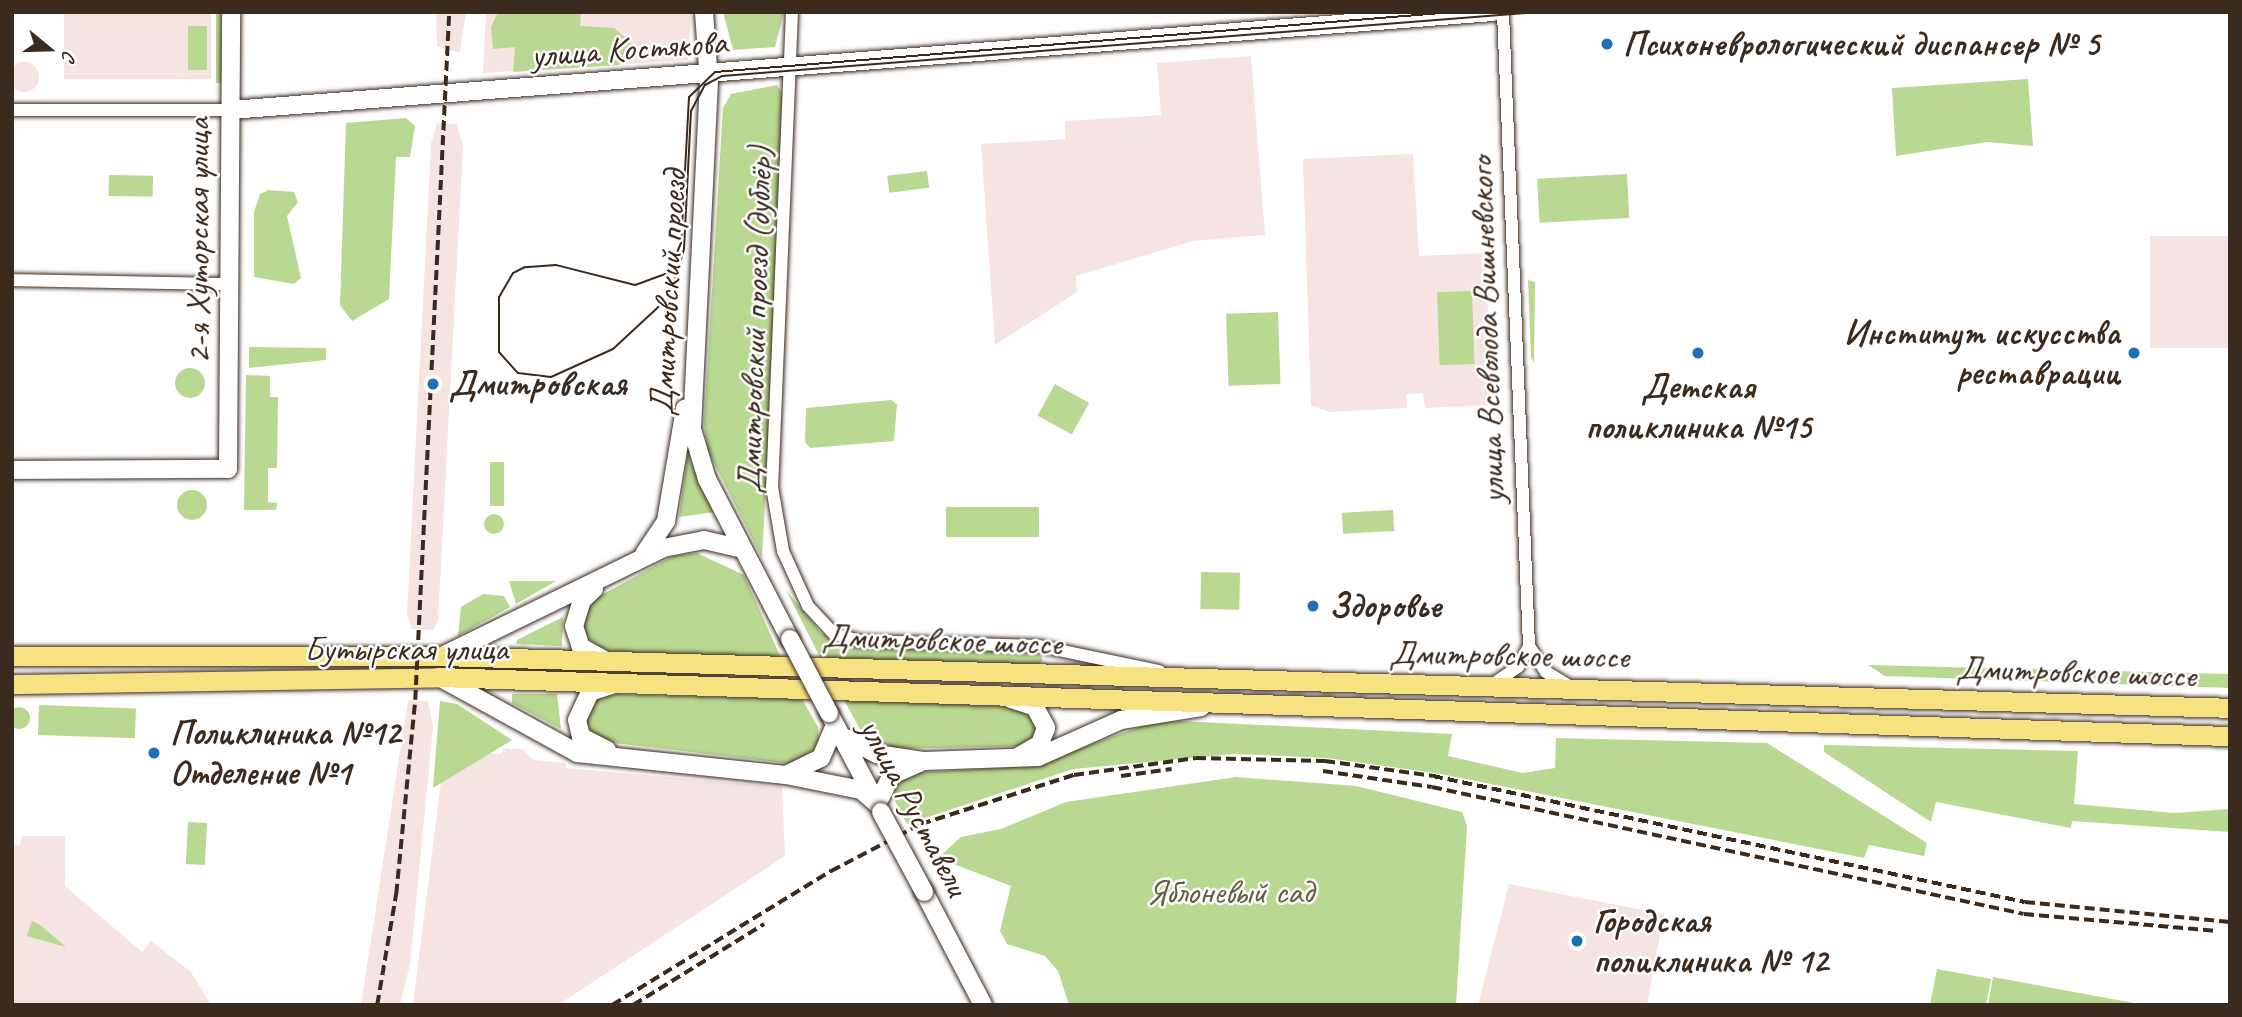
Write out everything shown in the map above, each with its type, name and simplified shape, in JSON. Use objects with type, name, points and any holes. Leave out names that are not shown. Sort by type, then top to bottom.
[{"type":"main road","name":"2-я Хуторская улица","points":[[12,470],[228,469],[230,12]]},
{"type":"main road","name":"Дмитровский проезд","points":[[704,12],[708,74],[692,378],[694,445],[743,550],[790,639]]},
{"type":"main road","name":"улица Костякова","points":[[231,110],[1492,12]]},
{"type":"main road","points":[[640,558],[666,521],[692,378]]},
{"type":"main road","points":[[441,656],[640,558],[691,541],[743,550]]},
{"type":"main road","points":[[608,576],[582,600],[574,626],[588,654],[611,662]]},
{"type":"main road","name":"улица Руставели","points":[[790,639],[983,1005]]},
{"type":"main road","name":"Бутырская улица","points":[[12,656],[441,656],[786,667]]},
{"type":"main road","name":"Дмитровское шоссе","points":[[786,667],[2230,708]]},
{"type":"main road","points":[[439,677],[558,747],[786,775],[850,787],[879,808],[892,775],[925,761]]},
{"type":"main road","name":"Бутырская улица","points":[[12,684],[439,677],[800,689]]},
{"type":"main road","points":[[615,684],[583,700],[578,729],[588,744],[628,756]]},
{"type":"main road","name":"Дмитровское шоссе","points":[[800,689],[1217,705],[2230,736]]},
{"type":"main road","points":[[990,695],[1035,707],[1045,722],[1040,744],[1017,757]]},
{"type":"main road","points":[[786,775],[821,758],[835,725],[877,754],[925,761],[1017,757],[1053,753],[1121,720],[1217,705]]},
{"type":"street","name":"Дмитровский проезд (дублёр)","points":[[792,12],[792,67],[772,487],[788,567],[815,619],[834,634],[860,641],[1039,646],[1187,678]]},
{"type":"street","name":"улица Всеволода Вишневского","points":[[1503,12],[1529,646]]},
{"type":"street","points":[[12,110],[231,110]]},
{"type":"street","points":[[12,280],[230,284]]},
{"type":"street","points":[[1491,685],[1518,667],[1529,646],[1546,672],[1564,687],[1541,701],[1555,715]]},
{"type":"shaded area","points":[[64,12],[211,12],[211,79],[64,79]]},
{"type":"shaded area","points":[[436,12],[466,12],[460,53],[437,46]]},
{"type":"shaded area","points":[[486,12],[691,12],[688,60],[483,73]]},
{"type":"shaded area","points":[[1251,56],[1265,235],[1193,241],[1076,276],[1077,292],[995,345],[981,144],[1065,139],[1065,121],[1161,115],[1157,63]]},
{"type":"shaded area","points":[[24,62],[35,66],[39,77],[35,88],[24,92],[13,88],[9,77],[13,66]]},
{"type":"shaded area","points":[[437,123],[457,124],[463,146],[438,621],[433,630],[412,629],[407,616],[431,144]]},
{"type":"shaded area","points":[[1413,154],[1419,256],[1485,253],[1493,405],[1425,408],[1423,393],[1406,394],[1407,408],[1330,412],[1311,405],[1303,159]]},
{"type":"shaded area","points":[[2150,236],[2230,236],[2230,348],[2150,348]]},
{"type":"shaded area","points":[[408,700],[428,701],[433,727],[410,964],[400,1005],[361,1005]]},
{"type":"shaded area","points":[[503,748],[523,749],[533,760],[566,763],[566,768],[782,787],[785,856],[558,1005],[413,1005],[445,750],[502,754]]},
{"type":"shaded area","points":[[22,836],[65,836],[65,886],[142,952],[151,941],[191,972],[211,1005],[12,1005],[12,844],[20,845]]},
{"type":"shaded area","name":"Городская поликлиника № 12","points":[[1509,884],[1664,914],[1647,1005],[1478,1005]]},
{"type":"green space","points":[[216,12],[221,12],[221,83],[216,83]]},
{"type":"green space","points":[[498,12],[581,12],[580,26],[614,28],[631,43],[619,65],[513,72],[515,47],[493,49],[491,27]]},
{"type":"green space","points":[[723,12],[784,12],[775,47],[733,50]]},
{"type":"green space","points":[[188,26],[207,26],[207,70],[188,70]]},
{"type":"green space","points":[[2028,79],[2033,146],[1987,142],[1896,156],[1892,88]]},
{"type":"green space","points":[[777,85],[787,102],[762,558],[708,451],[704,424],[723,108],[731,94]]},
{"type":"green space","points":[[406,118],[415,126],[410,157],[396,157],[389,299],[352,321],[340,305],[346,123]]},
{"type":"green space","points":[[927,171],[929,188],[889,193],[887,176]]},
{"type":"green space","points":[[1627,174],[1629,218],[1539,223],[1537,179]]},
{"type":"green space","points":[[109,175],[153,176],[153,197],[109,196]]},
{"type":"green space","points":[[268,190],[294,192],[298,202],[287,216],[301,278],[294,284],[254,277],[254,212],[260,194]]},
{"type":"green space","points":[[1528,280],[1535,282],[1534,363],[1531,357]]},
{"type":"green space","points":[[1472,291],[1475,364],[1440,365],[1437,292]]},
{"type":"green space","points":[[1278,312],[1281,384],[1229,386],[1226,314]]},
{"type":"green space","points":[[249,347],[326,348],[326,360],[249,368]]},
{"type":"green space","points":[[190,368],[201,372],[205,383],[201,394],[190,398],[179,394],[175,383],[179,372]]},
{"type":"green space","points":[[246,375],[270,376],[270,397],[278,397],[277,468],[268,468],[268,502],[277,503],[276,510],[244,510]]},
{"type":"green space","points":[[1055,384],[1089,403],[1072,434],[1038,415]]},
{"type":"green space","points":[[891,400],[897,404],[894,441],[810,448],[805,442],[806,408]]},
{"type":"green space","points":[[688,453],[691,463],[715,512],[679,517]]},
{"type":"green space","points":[[490,462],[504,462],[504,506],[490,506]]},
{"type":"green space","points":[[192,490],[203,494],[207,505],[203,516],[192,520],[181,516],[177,505],[181,494]]},
{"type":"green space","points":[[946,507],[1039,507],[1039,537],[946,537]]},
{"type":"green space","points":[[1393,510],[1394,531],[1343,534],[1342,513]]},
{"type":"green space","points":[[494,514],[501,517],[504,524],[501,531],[494,534],[487,531],[484,524],[487,517]]},
{"type":"green space","points":[[697,553],[744,575],[781,658],[608,653],[583,635],[582,614],[594,599],[673,556]]},
{"type":"green space","points":[[1201,572],[1240,573],[1239,610],[1200,609]]},
{"type":"green space","points":[[509,581],[556,581],[516,604]]},
{"type":"green space","points":[[786,590],[821,633],[837,642],[1039,653],[1043,660],[1038,666],[821,659]]},
{"type":"green space","points":[[483,594],[504,596],[510,607],[458,636],[461,607]]},
{"type":"green space","points":[[563,617],[562,646],[516,644],[517,640]]},
{"type":"green space","points":[[1868,665],[2230,674],[2230,688],[1885,676]]},
{"type":"green space","points":[[512,694],[557,694],[561,729],[512,703]]},
{"type":"green space","points":[[608,694],[802,699],[818,727],[819,745],[794,764],[597,741],[583,717],[592,699]]},
{"type":"green space","points":[[844,700],[1022,707],[1036,715],[1038,735],[1026,746],[889,749],[861,731]]},
{"type":"green space","points":[[440,701],[457,704],[512,740],[433,788]]},
{"type":"green space","points":[[39,705],[136,708],[135,738],[38,735]]},
{"type":"green space","points":[[19,707],[27,710],[30,718],[27,726],[19,729],[11,726],[8,718],[11,710]]},
{"type":"green space","points":[[1179,721],[1452,734],[1448,756],[1523,773],[1555,768],[1556,738],[1767,743],[1927,843],[1924,856],[1869,845],[1864,858],[1441,774],[1327,758],[1235,754],[1073,769],[907,824],[893,797],[898,780],[910,773],[1032,766],[1150,723]]},
{"type":"green space","points":[[1824,745],[2078,751],[2074,804],[2174,813],[2230,809],[2230,832],[2072,821],[2071,828],[1936,802],[1931,822],[1824,752]]},
{"type":"green space","name":"Яблоневый сад","points":[[1236,777],[1356,786],[1462,812],[1467,826],[1456,1005],[1069,1005],[1058,971],[1045,956],[1007,944],[1000,931],[1011,886],[938,858],[961,837],[1001,829],[1066,802]]},
{"type":"green space","points":[[188,822],[207,823],[205,865],[186,864]]},
{"type":"green space","points":[[32,921],[40,925],[66,947],[27,936]]},
{"type":"green space","points":[[1937,969],[1991,979],[1986,1005],[1930,1005]]},
{"type":"green space","points":[[1993,977],[2145,1005],[1988,1005]]},
{"type":"tram line","points":[[1454,12],[715,72],[689,97],[681,243],[668,273],[635,285],[556,265],[525,267],[513,273],[499,297],[499,352],[518,373],[551,377],[613,349],[670,296],[684,249],[691,111],[705,85],[722,76],[1538,12]]},
{"type":"railway","points":[[377,1005],[396,894],[415,700],[449,12]]},
{"type":"railway","points":[[612,1005],[831,871],[921,824],[1074,775],[1196,758],[1325,761],[1433,776],[2025,902],[2230,922]]},
{"type":"railway","points":[[1121,776],[1172,769]]},
{"type":"railway","points":[[1323,771],[1432,787],[2024,914],[2217,931]]},
{"type":"railway","points":[[633,1005],[764,924]]},
{"type":"place","name":"Психоневрологический диспансер № 5","points":[[1607,44]]},
{"type":"place","name":"Детская поликлиника №15","points":[[1698,353]]},
{"type":"place","name":"Институт искусства реставрации","points":[[2134,353]]},
{"type":"place","name":"Дмитровская","points":[[433,384]]},
{"type":"place","name":"Здоровье","points":[[1313,606]]},
{"type":"place","name":"Поликлиника №12 Отделение №1","points":[[154,753]]},
{"type":"place","name":"Городская поликлиника № 12","points":[[1577,941]]}]
